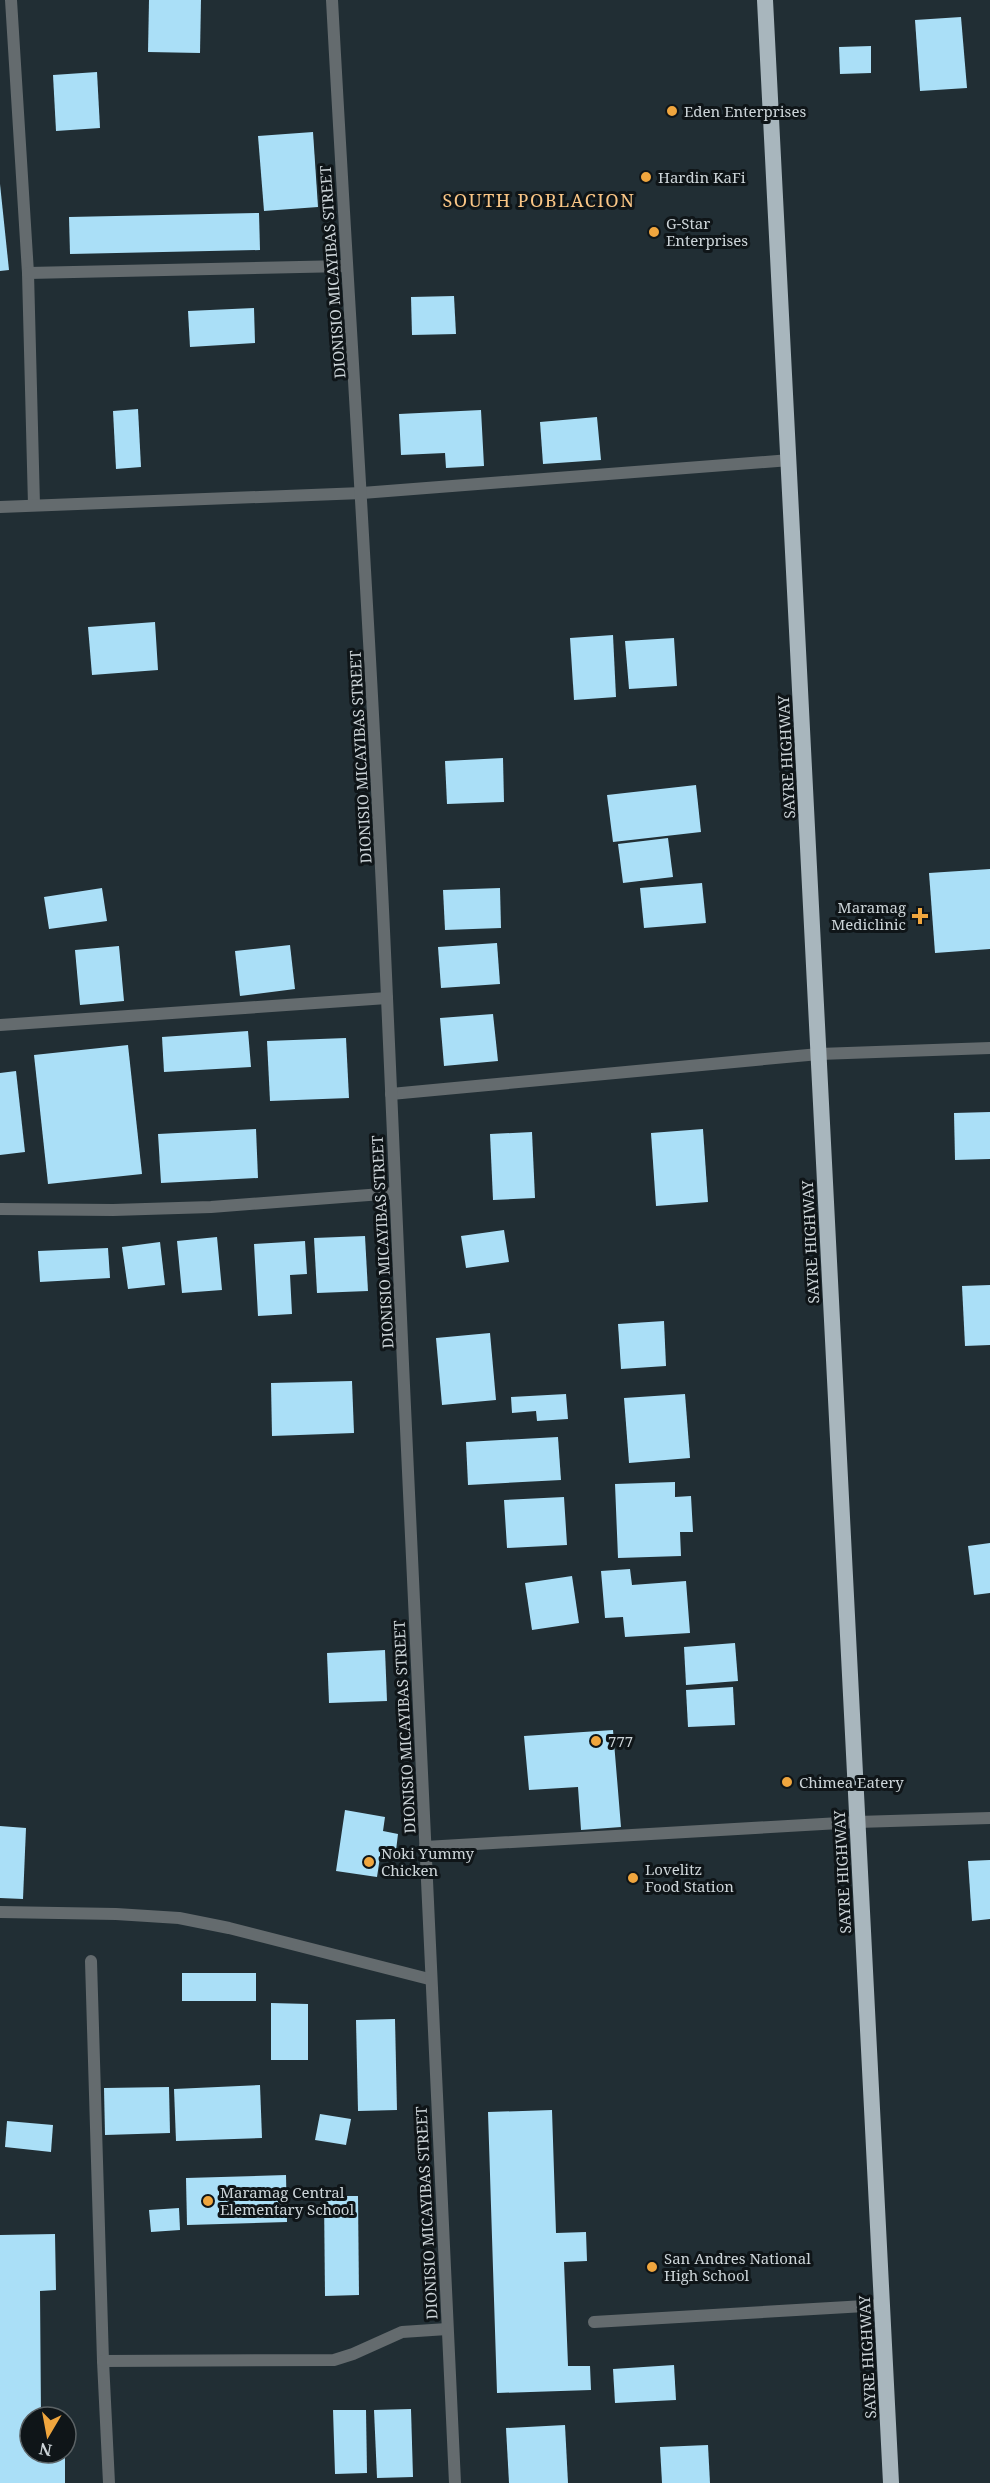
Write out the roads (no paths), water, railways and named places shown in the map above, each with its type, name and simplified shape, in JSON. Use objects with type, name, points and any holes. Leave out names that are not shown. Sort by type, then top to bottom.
[{"type":"highway","name":"SAYRE HIGHWAY","points":[[765,0],[891,2483]]},
{"type":"street","points":[[11,0],[28,273],[34,505]]},
{"type":"street","name":"DIONISIO MICAYIBAS STREET","points":[[332,0],[346,266],[362,493],[387,998],[429,1979],[455,2483]]},
{"type":"street","points":[[28,273],[346,266]]},
{"type":"street","points":[[0,507],[362,493],[790,459]]},
{"type":"street","points":[[0,1025],[387,998]]},
{"type":"street","points":[[391,1094],[819,1054],[990,1048]]},
{"type":"street","points":[[0,1209],[113,1210],[211,1207],[395,1193]]},
{"type":"street","points":[[424,1847],[857,1822],[990,1818]]},
{"type":"street","points":[[0,1912],[116,1914],[179,1918],[229,1928],[429,1979]]},
{"type":"street","points":[[90,1961],[103,2361],[110,2483]]},
{"type":"street","points":[[594,2322],[882,2305]]},
{"type":"street","points":[[103,2361],[334,2360],[402,2332],[447,2329]]},
{"type":"place","name":"Eden Enterprises","points":[[672,111]]},
{"type":"place","name":"Hardin KaFi","points":[[646,177]]},
{"type":"place","name":"G-Star Enterprises","points":[[654,232]]},
{"type":"place","name":"Maramag Mediclinic","points":[[920,916]]},
{"type":"place","name":"777","points":[[596,1741]]},
{"type":"place","name":"Chimea Eatery","points":[[787,1782]]},
{"type":"place","name":"Noki Yummy Chicken","points":[[369,1862]]},
{"type":"place","name":"Lovelitz Food Station","points":[[633,1878]]},
{"type":"place","name":"Maramag Central Elementary School","points":[[208,2201]]},
{"type":"place","name":"San Andres National High School","points":[[652,2267]]},
{"type":"district","name":"SOUTH POBLACION","points":[[539,200]]}]
